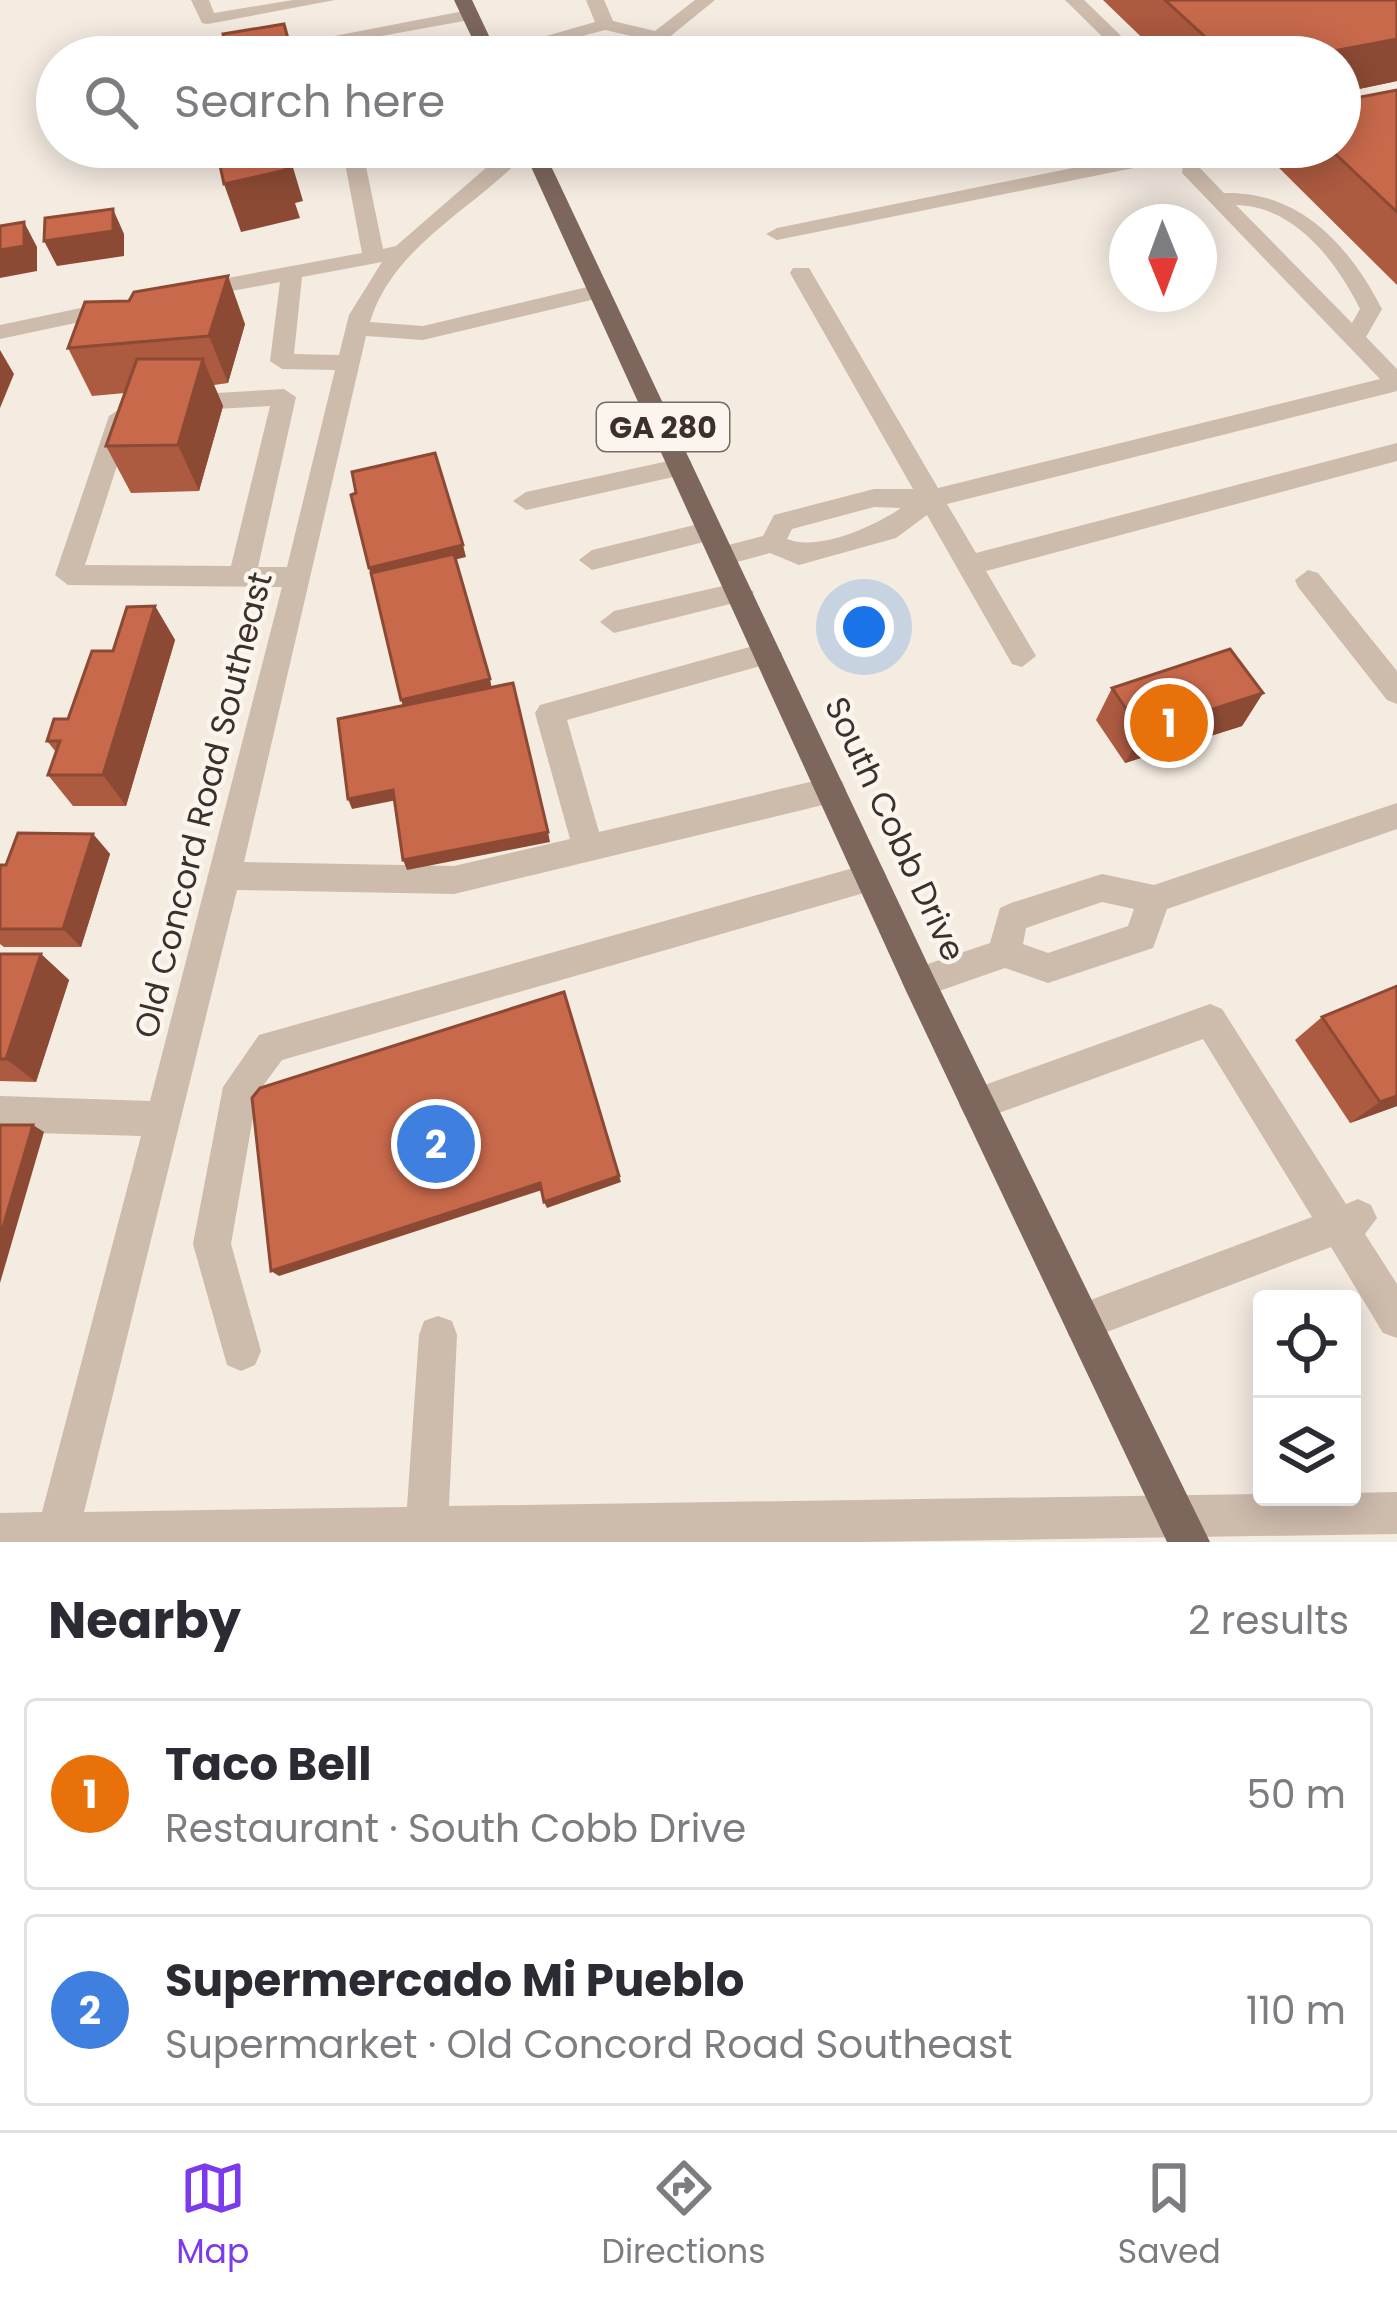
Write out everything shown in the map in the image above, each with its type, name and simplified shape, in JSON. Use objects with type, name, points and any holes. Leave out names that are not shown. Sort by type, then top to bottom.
[{"type":"main road","points":[[466,7],[480,36]]},
{"type":"main road","name":"South Cobb Drive","points":[[542,168],[919,982],[1182,1528]]},
{"type":"street","points":[[200,0],[208,19],[326,0]]},
{"type":"street","points":[[595,0],[605,25]]},
{"type":"street","points":[[661,36],[706,0]]},
{"type":"street","points":[[1074,0],[1112,36]]},
{"type":"street","points":[[374,36],[466,7]]},
{"type":"street","points":[[564,36],[605,25],[651,36]]},
{"type":"street","points":[[179,295],[384,254],[358,168]]},
{"type":"street","name":"Old Concord Road Southeast","points":[[56,1538],[225,876],[356,328],[384,254],[464,202],[500,168]]},
{"type":"street","points":[[777,235],[1100,168]]},
{"type":"street","points":[[592,560],[717,543],[772,543],[799,555],[887,531],[932,499],[1397,383],[1191,168]]},
{"type":"street","points":[[1218,199],[1262,200],[1292,214],[1355,273],[1370,309],[1354,338]]},
{"type":"street","points":[[292,272],[282,362],[346,363]]},
{"type":"street","points":[[802,273],[1022,656]]},
{"type":"street","points":[[356,328],[423,333],[600,291]]},
{"type":"street","points":[[0,332],[135,304]]},
{"type":"street","points":[[242,577],[284,397],[124,407],[68,575],[242,577],[296,577]]},
{"type":"street","points":[[970,565],[1397,452]]},
{"type":"street","points":[[526,501],[682,467]]},
{"type":"street","points":[[1308,580],[1397,692]]},
{"type":"street","points":[[614,622],[740,592]]},
{"type":"street","points":[[588,848],[550,713],[768,653]]},
{"type":"street","points":[[225,876],[454,880],[831,790]]},
{"type":"street","points":[[1005,952],[1011,918],[1102,889],[1154,899],[1397,815]]},
{"type":"street","points":[[241,1351],[212,1244],[241,1087],[271,1047],[871,877]]},
{"type":"street","points":[[919,982],[1005,952],[1048,968],[1141,937],[1154,899]]},
{"type":"street","points":[[977,1104],[1210,1020],[1347,1221],[1397,1319]]},
{"type":"street","points":[[0,1114],[163,1119]]},
{"type":"street","points":[[1083,1322],[1347,1221]]},
{"type":"street","points":[[427,1529],[438,1335]]},
{"type":"street","points":[[0,1534],[56,1538],[427,1529],[643,1534],[1182,1528],[1397,1513]]},
{"type":"building","points":[[1165,0],[1397,0],[1397,39],[1361,46],[1361,36],[1204,36]]},
{"type":"building","points":[[284,24],[287,36],[224,36]]},
{"type":"building","points":[[1397,90],[1397,212],[1350,168],[1361,168],[1361,97]]},
{"type":"building","points":[[221,168],[286,170],[224,184]]},
{"type":"building","points":[[113,209],[113,231],[44,241],[45,218]]},
{"type":"building","points":[[24,222],[24,246],[0,250],[0,226]]},
{"type":"building","points":[[228,276],[209,336],[68,348],[85,302],[129,301],[134,292]]},
{"type":"building","points":[[137,359],[203,359],[178,445],[106,446]]},
{"type":"building","points":[[435,453],[463,545],[369,568],[351,495],[356,493],[352,472]]},
{"type":"building","points":[[454,554],[490,679],[401,700],[371,573]]},
{"type":"building","points":[[155,606],[103,775],[48,775],[60,741],[47,741],[54,719],[68,719],[92,651],[113,651],[127,607]]},
{"type":"building","points":[[1230,649],[1263,693],[1142,732],[1112,688]]},
{"type":"building","points":[[513,683],[548,832],[403,860],[393,790],[348,799],[338,719]]},
{"type":"building","points":[[18,833],[93,834],[63,929],[0,929],[0,865],[6,865]]},
{"type":"building","points":[[0,954],[41,954],[6,1059],[0,1059]]},
{"type":"building","points":[[1397,986],[1397,1096],[1380,1102],[1322,1017]]},
{"type":"building","points":[[564,992],[619,1176],[544,1202],[540,1183],[271,1271],[252,1098],[260,1088]]},
{"type":"building","points":[[0,1125],[33,1125],[0,1237]]},
{"type":"place","name":"Taco Bell","points":[[1169,723]]},
{"type":"place","name":"Supermercado Mi Pueblo","points":[[436,1144]]}]
